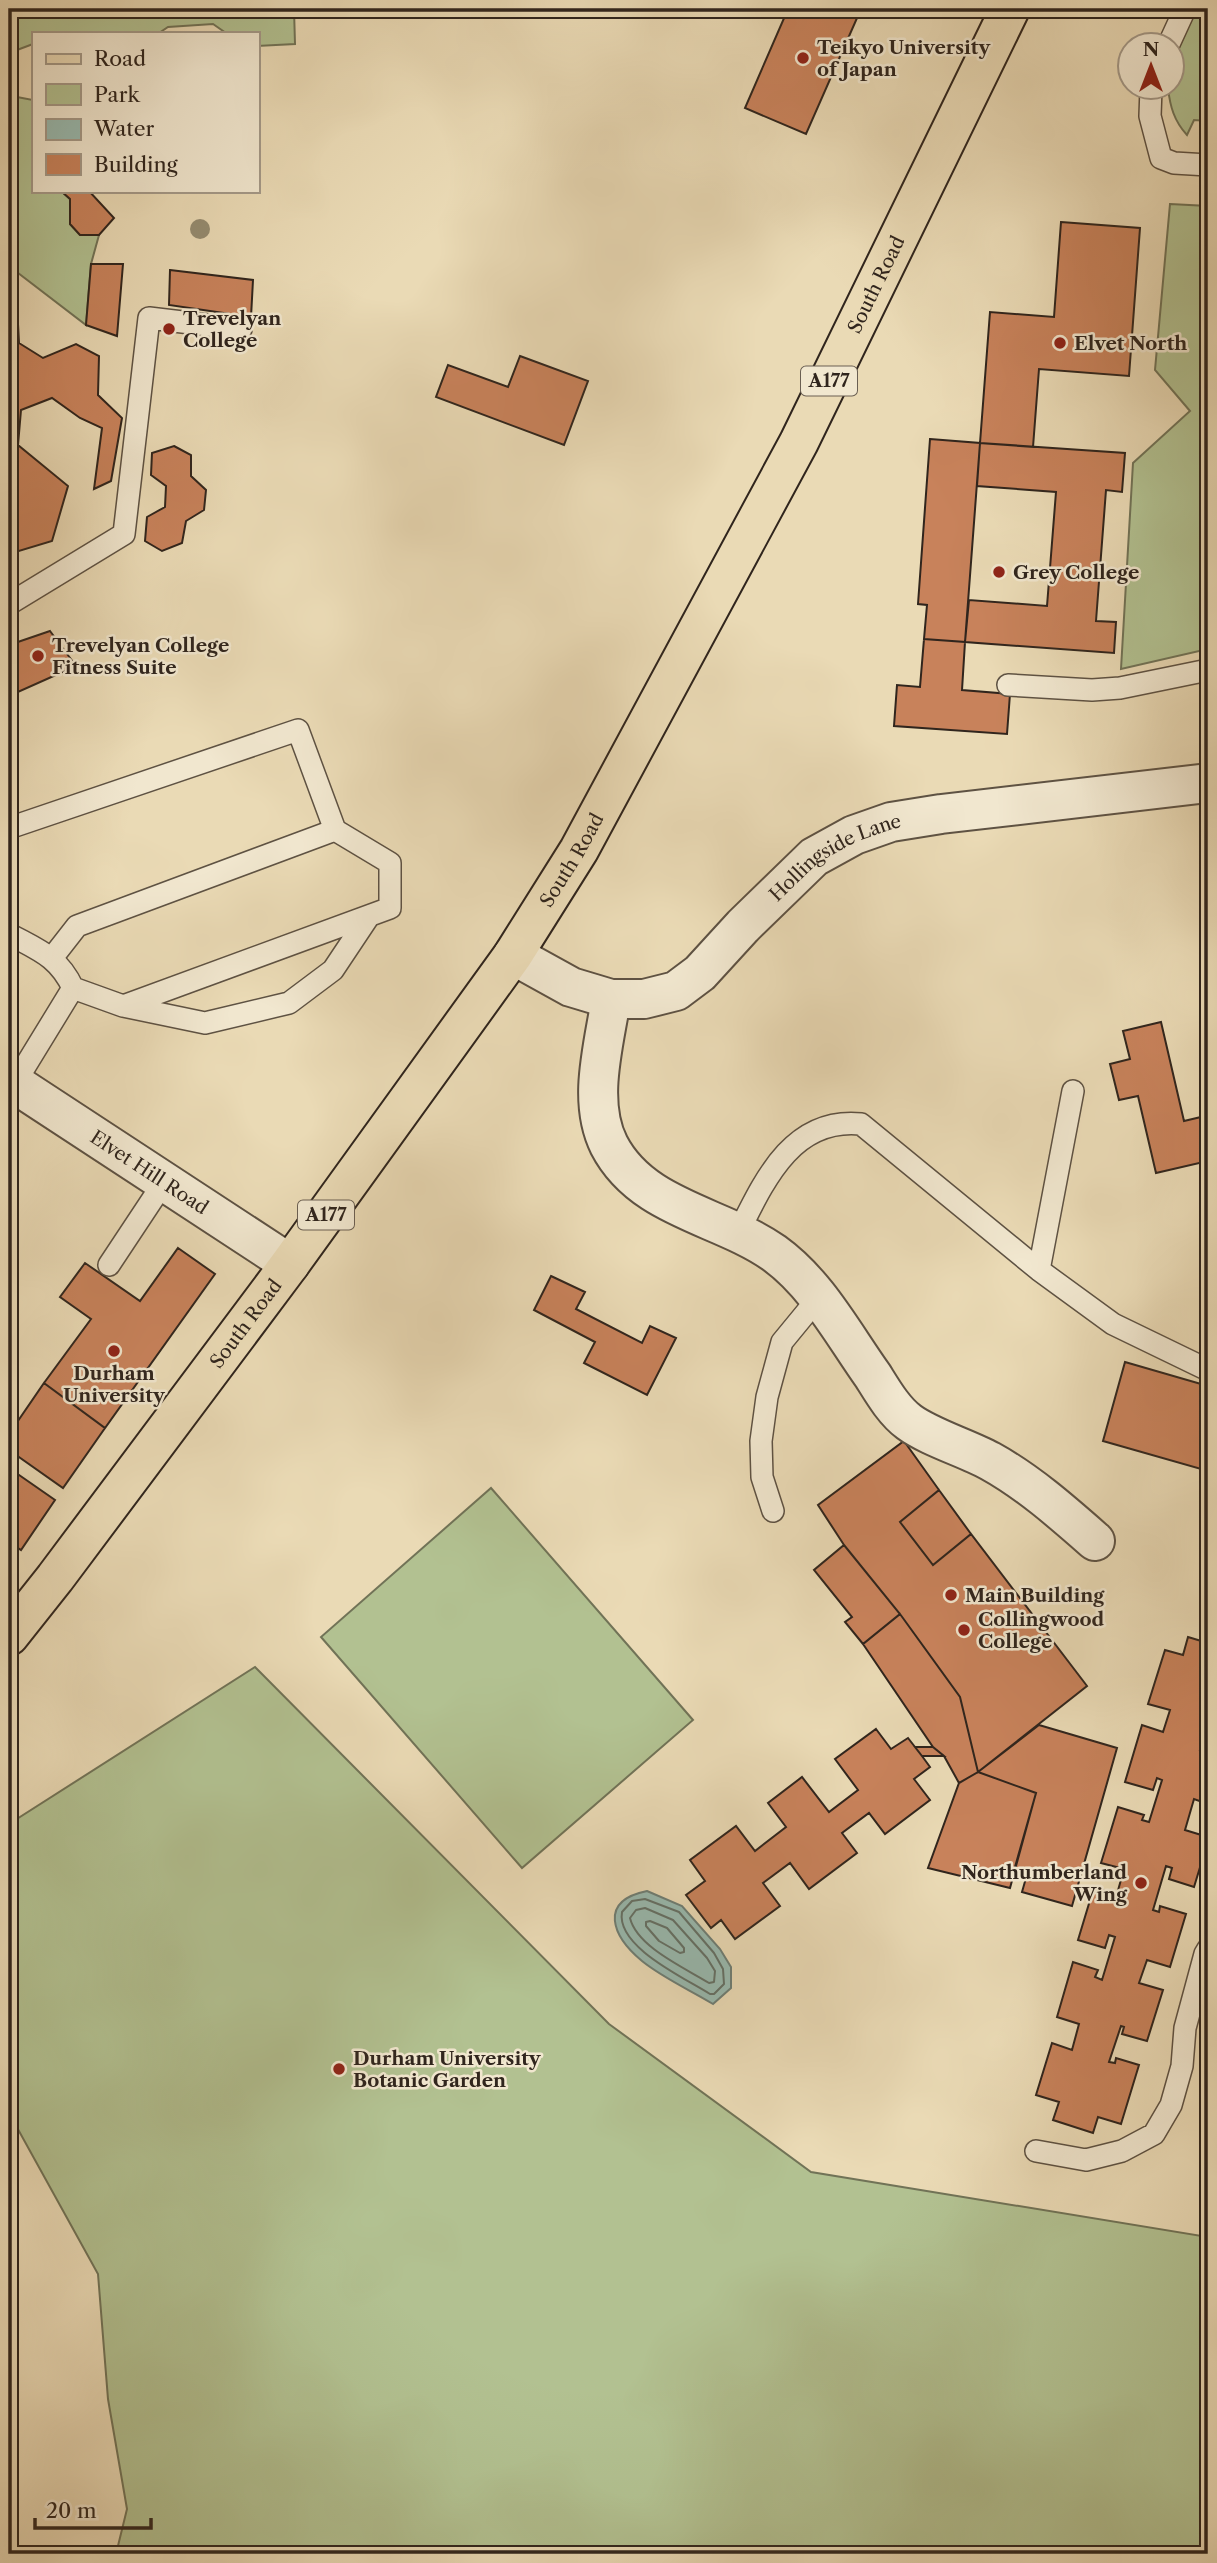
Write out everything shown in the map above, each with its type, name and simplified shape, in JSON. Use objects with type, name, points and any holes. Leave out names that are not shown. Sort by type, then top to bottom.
[{"type":"main road","name":"South Road","points":[[9,1636],[290,1264],[513,955],[579,850],[799,442],[1010,9]]},
{"type":"street","name":"Hollingside Lane","points":[[513,955],[572,988],[611,999],[644,999],[676,991],[700,973],[743,926],[814,857],[854,835],[891,822],[941,814],[1208,783]]},
{"type":"street","points":[[611,999],[599,1092],[599,1118],[608,1143],[619,1162],[645,1187],[670,1204],[738,1233],[774,1253],[802,1277],[818,1297],[889,1401],[908,1422],[991,1462],[1047,1499],[1095,1541]]},
{"type":"street","name":"Elvet Hill Road","points":[[10,1085],[290,1264]]},
{"type":"lane","points":[[1174,32],[1185,9]]},
{"type":"lane","points":[[1150,102],[1150,116],[1161,158],[1174,163],[1208,165]]},
{"type":"lane","points":[[9,604],[124,534],[149,318],[241,329]]},
{"type":"lane","points":[[1008,685],[1092,690],[1120,688],[1208,670]]},
{"type":"lane","points":[[9,828],[298,730],[335,830],[390,863],[390,908],[123,1006]]},
{"type":"lane","points":[[52,958],[77,926],[335,830]]},
{"type":"lane","points":[[9,934],[52,958],[65,971],[73,988],[123,1006],[205,1023],[289,1003],[333,970],[369,916]]},
{"type":"lane","points":[[10,1085],[73,988]]},
{"type":"lane","points":[[1039,1270],[1073,1091]]},
{"type":"lane","points":[[738,1233],[766,1177],[806,1134],[841,1122],[861,1124],[1039,1270],[1113,1324],[1208,1370]]},
{"type":"lane","points":[[109,1265],[164,1182]]},
{"type":"lane","points":[[773,1511],[762,1477],[761,1441],[767,1397],[782,1342],[818,1297]]},
{"type":"lane","points":[[1036,2151],[1086,2160],[1122,2151],[1154,2134],[1171,2105],[1182,2066],[1185,2028],[1208,1949]]},
{"type":"green space","points":[[9,9],[294,9],[295,44],[259,46],[259,32],[225,32],[213,24],[168,27],[160,32],[32,32],[32,44],[9,53]]},
{"type":"green space","points":[[1196,9],[1208,9],[1208,121],[1194,120],[1187,135],[1173,113],[1170,102],[1186,102],[1186,32]]},
{"type":"green space","points":[[17,97],[32,100],[32,192],[62,192],[70,199],[70,224],[80,235],[99,235],[91,264],[86,325],[9,266],[9,126],[17,123]]},
{"type":"green space","points":[[1170,204],[1208,206],[1208,649],[1121,669],[1133,463],[1190,411],[1155,370]]},
{"type":"green space","points":[[491,1488],[693,1720],[522,1868],[321,1637]]},
{"type":"green space","name":"Durham University Botanic Garden","points":[[255,1667],[609,2024],[811,2172],[1208,2237],[1208,2554],[116,2554],[127,2509],[108,2399],[98,2274],[9,2113],[9,1824]]},
{"type":"water","points":[[647,1891],[682,1906],[720,1949],[731,1967],[731,1988],[713,2004],[642,1961],[617,1931],[616,1911],[621,1903],[631,1896]]},
{"type":"building","name":"Teikyo University of Japan","points":[[788,9],[861,9],[806,134],[745,108]]},
{"type":"building","points":[[62,192],[90,192],[114,218],[99,235],[80,235],[70,224],[70,199]]},
{"type":"building","name":"Elvet North","points":[[1061,222],[1140,228],[1129,376],[1039,369],[1033,447],[980,443],[990,312],[1054,317]]},
{"type":"building","points":[[91,264],[123,264],[117,336],[86,325]]},
{"type":"building","points":[[170,270],[253,280],[251,317],[169,305]]},
{"type":"building","points":[[9,297],[17,305],[19,343],[43,358],[76,344],[99,356],[98,395],[122,418],[111,481],[94,489],[102,428],[80,418],[52,398],[21,410],[18,445],[68,486],[52,541],[9,554]]},
{"type":"building","points":[[520,356],[588,381],[564,445],[436,397],[448,365],[508,387]]},
{"type":"building","points":[[930,439],[980,443],[965,642],[924,639],[927,605],[918,604]]},
{"type":"building","points":[[980,443],[1125,453],[1122,492],[1106,490],[1096,621],[1116,622],[1114,653],[965,642],[969,600],[1047,606],[1056,492],[977,486]]},
{"type":"building","points":[[174,446],[191,455],[191,476],[206,490],[204,510],[186,521],[182,543],[162,551],[145,541],[147,517],[165,507],[166,486],[151,475],[152,453]]},
{"type":"building","name":"Trevelyan College Fitness Suite","points":[[50,631],[76,666],[9,696],[9,645]]},
{"type":"building","points":[[924,639],[965,642],[962,690],[1010,694],[1007,734],[894,726],[897,685],[920,687]]},
{"type":"building","points":[[1161,1022],[1184,1121],[1201,1117],[1208,1139],[1208,1161],[1156,1173],[1138,1096],[1119,1100],[1110,1064],[1130,1059],[1123,1031]]},
{"type":"building","name":"Durham University","points":[[178,1248],[215,1274],[105,1428],[44,1383],[91,1319],[60,1297],[85,1263],[140,1301]]},
{"type":"building","points":[[551,1276],[585,1292],[576,1309],[642,1343],[650,1326],[676,1338],[647,1395],[584,1363],[595,1342],[534,1310]]},
{"type":"building","points":[[1125,1362],[1208,1386],[1208,1471],[1103,1441]]},
{"type":"building","points":[[44,1383],[105,1428],[63,1488],[9,1450],[9,1434]]},
{"type":"building","name":"Main Building","points":[[904,1441],[939,1490],[900,1522],[933,1565],[971,1534],[1087,1686],[978,1772],[960,1697],[900,1614],[844,1545],[818,1505]]},
{"type":"building","points":[[9,1468],[55,1500],[21,1550],[9,1542]]},
{"type":"building","points":[[939,1490],[971,1534],[933,1565],[900,1522]]},
{"type":"building","points":[[844,1545],[900,1614],[863,1644],[845,1622],[852,1617],[814,1570]]},
{"type":"building","points":[[900,1614],[960,1697],[978,1772],[959,1783],[944,1756],[933,1747],[863,1644]]},
{"type":"building","name":"Northumberland Wing","points":[[1188,1637],[1208,1643],[1208,1724],[1200,1750],[1206,1752],[1208,1748],[1208,1804],[1194,1799],[1185,1830],[1208,1837],[1208,1841],[1194,1887],[1169,1879],[1172,1868],[1166,1866],[1153,1910],[1159,1912],[1160,1906],[1186,1914],[1170,1967],[1147,1960],[1139,1983],[1163,1990],[1147,2041],[1122,2034],[1124,2027],[1121,2026],[1109,2062],[1115,2063],[1116,2058],[1139,2065],[1121,2124],[1098,2117],[1093,2133],[1053,2120],[1059,2102],[1036,2095],[1052,2043],[1072,2050],[1079,2024],[1057,2017],[1073,1962],[1098,1970],[1095,1977],[1102,1980],[1115,1937],[1109,1935],[1105,1948],[1078,1940],[1094,1887],[1117,1894],[1124,1869],[1101,1863],[1118,1807],[1144,1815],[1142,1820],[1149,1822],[1162,1780],[1157,1778],[1153,1790],[1125,1782],[1142,1725],[1163,1732],[1170,1710],[1148,1704],[1165,1650],[1183,1655]]},
{"type":"building","points":[[1039,1725],[1117,1748],[1072,1906],[1022,1892],[1026,1878],[1013,1874],[1036,1793],[978,1772]]},
{"type":"building","points":[[876,1729],[891,1749],[908,1738],[922,1756],[930,1767],[914,1779],[930,1800],[885,1834],[869,1813],[842,1833],[857,1853],[809,1889],[790,1863],[763,1883],[780,1906],[735,1939],[721,1920],[711,1928],[686,1895],[705,1881],[690,1860],[736,1826],[755,1851],[786,1827],[768,1803],[802,1777],[829,1812],[858,1790],[835,1759]]},
{"type":"building","points":[[915,1747],[933,1747],[944,1756],[922,1756]]},
{"type":"building","points":[[978,1772],[1036,1793],[1010,1888],[928,1868],[959,1783]]},
{"type":"place","name":"Teikyo University of Japan","points":[[803,58]]},
{"type":"place","name":"Trevelyan College","points":[[169,329]]},
{"type":"place","name":"Elvet North","points":[[1060,343]]},
{"type":"place","name":"Grey College","points":[[999,572]]},
{"type":"place","name":"Trevelyan College Fitness Suite","points":[[38,656]]},
{"type":"place","name":"Durham University","points":[[114,1351]]},
{"type":"place","name":"Main Building","points":[[951,1595]]},
{"type":"place","name":"Collingwood College","points":[[964,1630]]},
{"type":"place","name":"Northumberland Wing","points":[[1141,1883]]},
{"type":"place","name":"Durham University Botanic Garden","points":[[339,2069]]}]
